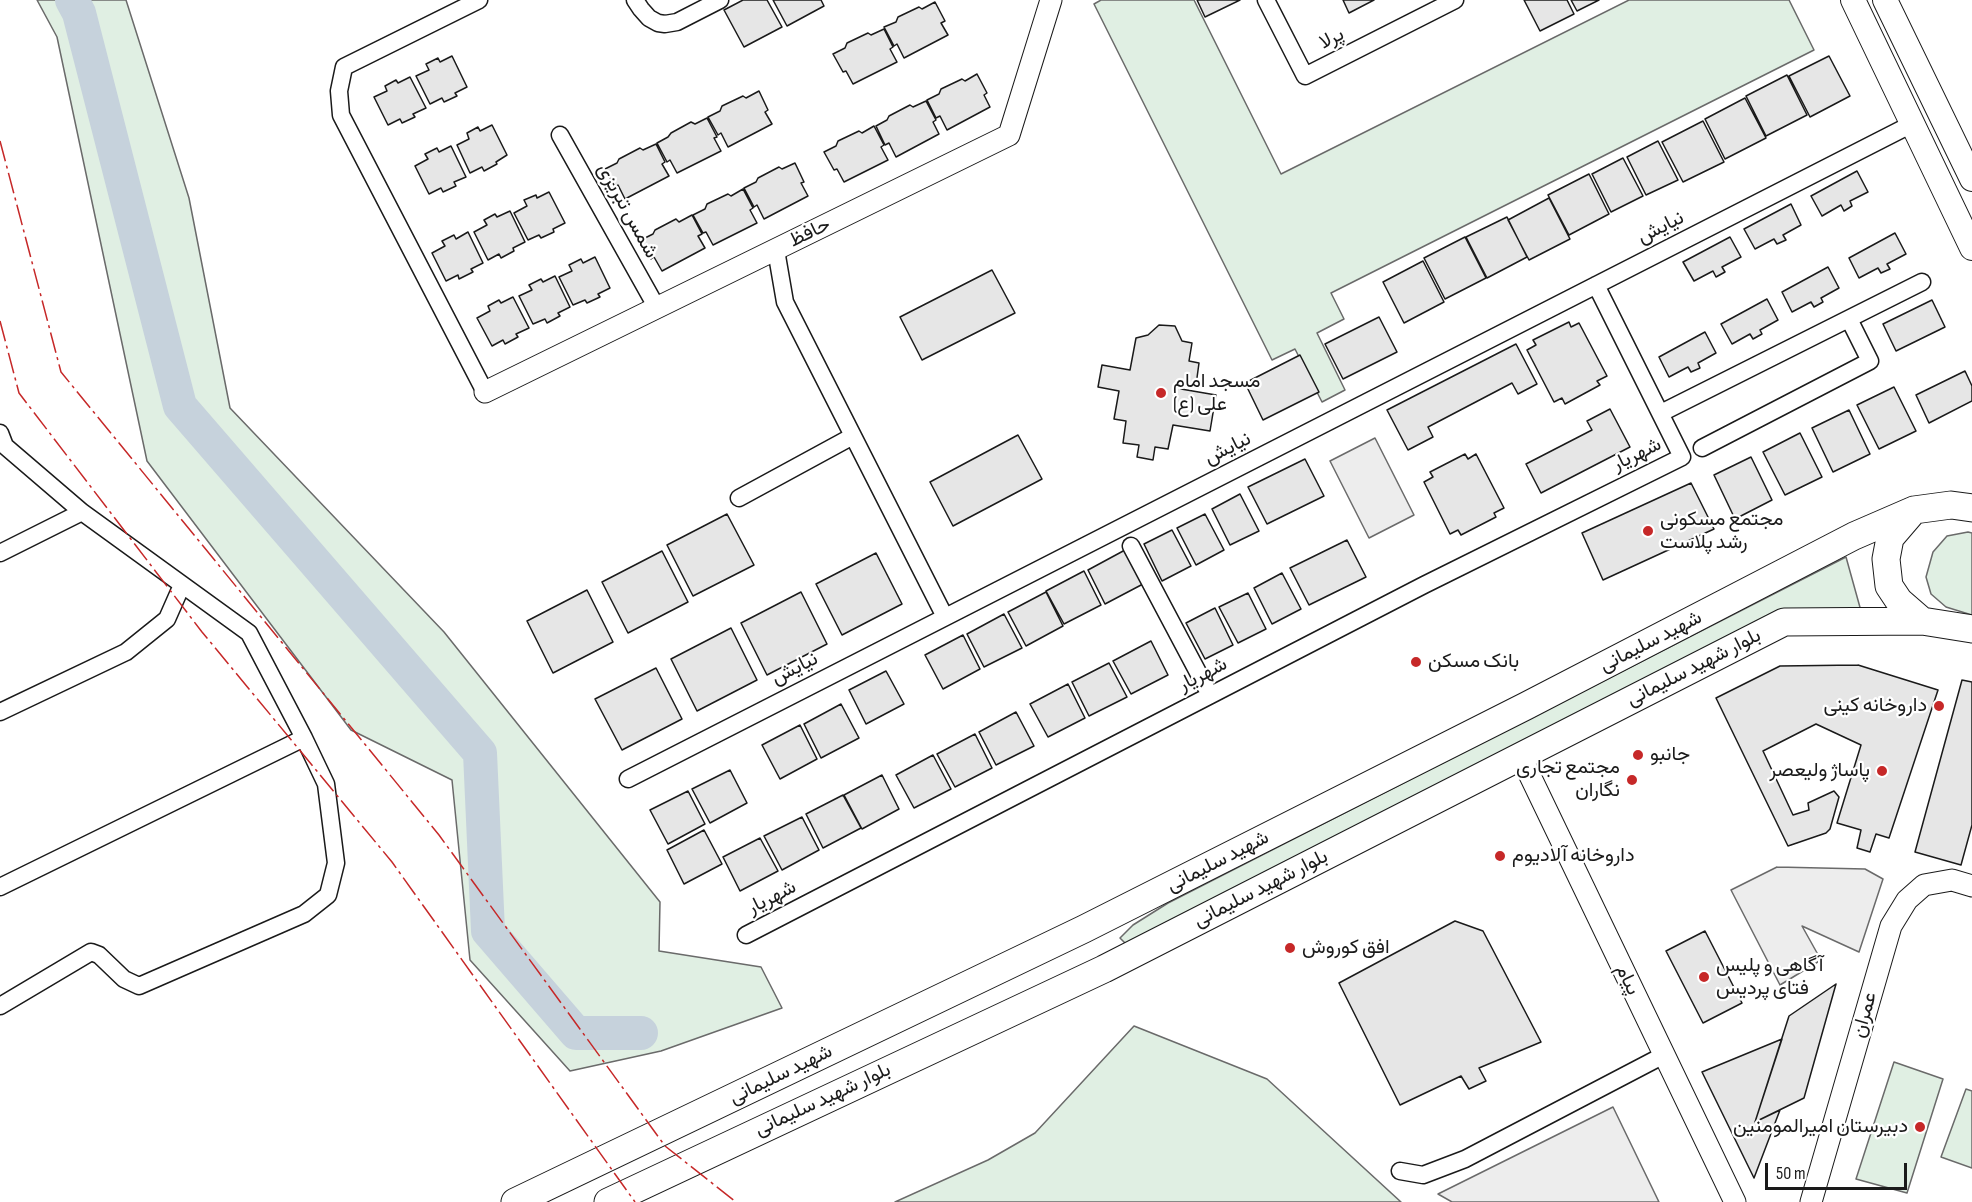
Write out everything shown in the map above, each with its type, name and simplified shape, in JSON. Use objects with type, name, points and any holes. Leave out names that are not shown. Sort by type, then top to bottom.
[{"type":"main road","points":[[1853,0],[1972,248]]},
{"type":"main road","points":[[1886,0],[1972,179]]},
{"type":"main road","points":[[1912,124],[1939,110]]},
{"type":"main road","name":"شهید سلیمانی","points":[[515,1202],[1084,929],[1526,706],[1854,536],[1914,510],[1951,505],[1972,508]]},
{"type":"main road","points":[[1914,510],[1890,538],[1886,559],[1889,586],[1899,601],[1922,621]]},
{"type":"main road","name":"بلوار شهید سلیمانی","points":[[608,1202],[1104,969],[1784,622],[1922,621],[1972,629]]},
{"type":"main road","points":[[1084,929],[1104,969]]},
{"type":"street","points":[[479,0],[344,67],[339,91],[341,114],[485,393]]},
{"type":"street","points":[[635,0],[649,18],[665,24],[676,22],[720,0]]},
{"type":"street","name":"حافظ","points":[[485,393],[1009,135],[1050,0]]},
{"type":"street","name":"پرلا","points":[[1266,0],[1305,76],[1455,0]]},
{"type":"street","name":"نیایش","points":[[628,779],[1912,124]]},
{"type":"street","name":"شمس تبریزی","points":[[560,135],[657,308]]},
{"type":"street","points":[[776,250],[785,302],[945,617]]},
{"type":"street","points":[[1661,413],[1922,282]]},
{"type":"street","name":"شهریار","points":[[746,935],[1424,585],[1682,457],[1596,285]]},
{"type":"street","points":[[1702,448],[1870,361],[1849,319]]},
{"type":"street","points":[[0,433],[5,446],[82,512],[249,633],[326,784],[336,863],[328,895],[304,914],[139,986],[124,979],[99,955],[91,952],[0,1006]]},
{"type":"street","points":[[739,498],[853,436]]},
{"type":"street","points":[[0,553],[82,512]]},
{"type":"street","points":[[1131,546],[1210,695]]},
{"type":"street","points":[[0,712],[126,652],[167,619],[182,585]]},
{"type":"street","points":[[0,887],[304,738]]},
{"type":"street","name":"پیام","points":[[1521,757],[1736,1202]]},
{"type":"street","name":"عمران","points":[[1811,1202],[1892,926],[1907,900],[1924,885],[1952,880],[1972,886]]},
{"type":"street","points":[[1400,1171],[1422,1175],[1465,1159],[1664,1055]]},
{"type":"green space","points":[[37,0],[126,0],[189,198],[230,408],[444,632],[660,902],[659,951],[761,967],[782,1008],[661,1051],[570,1071],[470,960],[452,780],[351,730],[147,461],[57,37]]},
{"type":"green space","points":[[1101,0],[1194,0],[1281,174],[1629,0],[1789,0],[1814,50],[1331,293],[1344,319],[1317,333],[1345,390],[1322,402],[1295,349],[1272,360],[1094,4]]},
{"type":"green space","points":[[1972,533],[1972,615],[1946,607],[1931,594],[1926,577],[1933,552],[1947,536]]},
{"type":"green space","points":[[1846,557],[1861,611],[1779,612],[1126,944],[1120,938],[1133,925],[1168,903]]},
{"type":"green space","points":[[1134,1026],[1267,1079],[1401,1202],[895,1202],[988,1160],[1035,1133]]},
{"type":"green space","points":[[1894,1062],[1943,1079],[1907,1193],[1856,1179]]},
{"type":"green space","points":[[1966,1089],[1972,1091],[1972,1168],[1941,1157]]},
{"type":"shaded area","points":[[1375,438],[1414,515],[1369,538],[1330,461]]},
{"type":"shaded area","points":[[1777,867],[1865,869],[1883,879],[1859,952],[1802,926],[1821,960],[1780,985],[1731,890]]},
{"type":"shaded area","points":[[1613,1107],[1659,1202],[1452,1202],[1438,1194]]},
{"type":"building","points":[[743,0],[767,0],[782,27],[744,47],[724,10]]},
{"type":"building","points":[[773,0],[821,0],[824,6],[787,26]]},
{"type":"building","points":[[1197,0],[1240,0],[1205,17]]},
{"type":"building","points":[[1343,0],[1374,0],[1349,13]]},
{"type":"building","points":[[1524,0],[1567,0],[1574,14],[1540,31]]},
{"type":"building","points":[[1571,0],[1599,0],[1577,11]]},
{"type":"building","points":[[935,2],[945,21],[941,23],[948,35],[904,58],[897,44],[894,46],[884,27],[896,22],[898,17]]},
{"type":"building","points":[[884,29],[897,62],[853,84],[833,54],[845,48],[847,43],[868,33],[871,35]]},
{"type":"building","points":[[452,56],[467,87],[455,93],[457,96],[444,102],[442,98],[430,104],[416,76],[429,70],[426,64],[438,58],[440,62]]},
{"type":"building","points":[[1829,56],[1850,96],[1810,117],[1789,76]]},
{"type":"building","points":[[977,74],[987,93],[984,95],[990,107],[947,130],[940,116],[936,118],[927,100],[939,94],[941,89],[962,79],[965,81]]},
{"type":"building","points":[[1787,75],[1807,115],[1766,136],[1746,96]]},
{"type":"building","points":[[410,77],[426,108],[413,114],[415,117],[402,123],[400,119],[388,125],[374,97],[387,91],[385,86],[396,80],[398,83]]},
{"type":"building","points":[[759,91],[768,110],[765,112],[772,124],[728,147],[721,133],[718,135],[708,117],[720,111],[722,106]]},
{"type":"building","points":[[1745,98],[1766,138],[1725,159],[1705,119]]},
{"type":"building","points":[[926,101],[936,120],[933,122],[939,134],[896,157],[889,143],[885,145],[876,126],[910,105],[913,107]]},
{"type":"building","points":[[707,118],[721,151],[677,173],[670,160],[667,162],[657,143],[691,122],[695,124]]},
{"type":"building","points":[[1703,121],[1724,162],[1683,182],[1662,142]]},
{"type":"building","points":[[492,125],[507,155],[484,171],[482,167],[470,173],[457,145],[469,139],[467,133],[478,127],[480,131]]},
{"type":"building","points":[[874,126],[884,145],[881,147],[888,160],[844,182],[824,152],[836,146],[838,141],[859,131],[862,133]]},
{"type":"building","points":[[1658,141],[1678,180],[1646,195],[1627,157]]},
{"type":"building","points":[[656,144],[665,162],[662,164],[669,176],[625,199],[618,185],[615,187],[605,169],[640,148],[643,150]]},
{"type":"building","points":[[451,146],[466,177],[454,182],[456,186],[443,192],[441,188],[429,194],[415,166],[428,159],[425,154],[437,148],[439,152]]},
{"type":"building","points":[[1623,158],[1643,196],[1611,212],[1592,174]]},
{"type":"building","points":[[795,163],[808,196],[764,219],[757,205],[754,207],[744,188],[779,167],[782,169]]},
{"type":"building","points":[[1857,171],[1868,192],[1850,201],[1852,206],[1844,211],[1841,205],[1822,216],[1811,196]]},
{"type":"building","points":[[1589,174],[1609,214],[1569,235],[1548,195]]},
{"type":"building","points":[[743,189],[753,208],[750,210],[757,223],[713,245],[693,215],[705,209],[707,204],[728,194],[731,196]]},
{"type":"building","points":[[549,192],[565,223],[553,229],[554,232],[541,238],[539,235],[528,240],[514,213],[527,206],[524,200],[536,195],[537,198]]},
{"type":"building","points":[[1549,198],[1570,239],[1529,260],[1508,220]]},
{"type":"building","points":[[1791,204],[1801,225],[1783,235],[1786,240],[1777,244],[1774,239],[1755,249],[1744,229]]},
{"type":"building","points":[[510,211],[525,242],[501,258],[499,254],[488,260],[474,232],[487,225],[484,220],[495,214],[497,217]]},
{"type":"building","points":[[692,215],[702,234],[698,236],[705,248],[662,271],[654,257],[651,259],[641,240],[676,219],[679,222]]},
{"type":"building","points":[[1507,217],[1527,257],[1487,278],[1466,237]]},
{"type":"building","points":[[468,232],[483,263],[471,269],[473,272],[459,279],[458,275],[446,281],[432,253],[445,246],[442,241],[454,235],[456,239]]},
{"type":"building","points":[[1895,233],[1906,254],[1887,264],[1890,269],[1881,273],[1878,268],[1859,278],[1849,258]]},
{"type":"building","points":[[1465,237],[1486,278],[1445,299],[1424,258]]},
{"type":"building","points":[[1730,237],[1741,257],[1722,267],[1725,272],[1716,277],[1713,271],[1694,281],[1683,262]]},
{"type":"building","points":[[595,257],[610,288],[598,294],[600,297],[587,303],[585,300],[573,305],[559,277],[572,271],[569,265],[581,259],[583,263]]},
{"type":"building","points":[[1423,261],[1444,302],[1404,323],[1383,282]]},
{"type":"building","points":[[1828,267],[1839,288],[1821,298],[1823,302],[1814,307],[1811,302],[1792,312],[1782,292]]},
{"type":"building","points":[[992,270],[1015,313],[922,360],[900,317]]},
{"type":"building","points":[[555,276],[570,307],[558,313],[560,316],[547,323],[545,319],[533,324],[519,296],[532,290],[529,285]]},
{"type":"building","points":[[513,297],[529,328],[516,334],[518,337],[505,344],[503,340],[492,346],[477,318],[490,311],[488,306],[499,300],[501,303]]},
{"type":"building","points":[[1767,299],[1778,320],[1760,330],[1762,334],[1753,339],[1750,334],[1732,344],[1721,324]]},
{"type":"building","points":[[1932,300],[1945,327],[1896,351],[1883,324]]},
{"type":"building","points":[[1379,317],[1397,352],[1343,379],[1325,344]]},
{"type":"building","points":[[1569,322],[1571,327],[1579,323],[1607,376],[1597,381],[1600,385],[1565,404],[1562,398],[1554,402],[1527,350],[1536,345],[1533,340]]},
{"type":"building","name":"مسجد امام علی (ع)","points":[[1159,325],[1175,326],[1182,341],[1192,343],[1189,361],[1199,363],[1196,385],[1181,382],[1181,389],[1216,395],[1210,431],[1173,425],[1168,449],[1155,447],[1153,460],[1137,457],[1139,445],[1123,443],[1126,421],[1114,419],[1119,391],[1098,387],[1102,365],[1130,370],[1136,338],[1148,335]]},
{"type":"building","points":[[1705,332],[1716,353],[1698,363],[1700,368],[1691,372],[1688,367],[1669,377],[1659,357]]},
{"type":"building","points":[[1516,344],[1537,384],[1518,394],[1512,383],[1428,427],[1433,437],[1408,450],[1387,410]]},
{"type":"building","points":[[1300,355],[1319,392],[1263,420],[1245,383]]},
{"type":"building","points":[[1965,371],[1972,386],[1972,401],[1929,423],[1916,395]]},
{"type":"building","points":[[1894,387],[1916,431],[1879,449],[1857,405]]},
{"type":"building","points":[[1610,409],[1630,447],[1541,493],[1526,464],[1592,430],[1587,421]]},
{"type":"building","points":[[1849,410],[1870,454],[1833,472],[1812,428]]},
{"type":"building","points":[[1800,433],[1822,477],[1785,495],[1763,452]]},
{"type":"building","points":[[1018,435],[1042,479],[953,526],[930,482]]},
{"type":"building","points":[[1465,454],[1468,459],[1476,454],[1504,508],[1494,513],[1496,517],[1461,535],[1458,530],[1450,534],[1424,482],[1433,477],[1430,472]]},
{"type":"building","points":[[1751,457],[1772,500],[1735,519],[1714,475]]},
{"type":"building","points":[[1305,459],[1324,496],[1267,524],[1248,487]]},
{"type":"building","name":"مجتمع مسکونی رشد پلاست","points":[[1691,483],[1714,529],[1603,580],[1582,533]]},
{"type":"building","points":[[1240,494],[1259,531],[1230,545],[1212,509]]},
{"type":"building","points":[[727,514],[754,565],[693,596],[667,545]]},
{"type":"building","points":[[1205,514],[1224,550],[1196,565],[1177,528]]},
{"type":"building","points":[[1172,530],[1191,566],[1162,581],[1144,544]]},
{"type":"building","points":[[1347,540],[1366,577],[1309,605],[1290,568]]},
{"type":"building","points":[[1125,550],[1143,584],[1105,604],[1088,570]]},
{"type":"building","points":[[662,551],[688,602],[628,633],[602,582]]},
{"type":"building","points":[[876,553],[902,604],[842,635],[816,584]]},
{"type":"building","points":[[1084,571],[1101,605],[1064,624],[1046,591]]},
{"type":"building","points":[[1282,573],[1301,609],[1272,624],[1254,588]]},
{"type":"building","points":[[587,590],[613,642],[553,673],[527,621]]},
{"type":"building","points":[[801,592],[827,644],[767,675],[741,623]]},
{"type":"building","points":[[1046,592],[1063,626],[1026,646],[1008,612]]},
{"type":"building","points":[[1248,593],[1266,629],[1238,643],[1219,607]]},
{"type":"building","points":[[1215,608],[1233,645],[1205,659],[1186,623]]},
{"type":"building","points":[[1004,614],[1022,648],[984,667],[967,634]]},
{"type":"building","points":[[731,628],[757,680],[697,711],[671,659]]},
{"type":"building","points":[[963,635],[980,669],[943,689],[925,655]]},
{"type":"building","points":[[1151,641],[1168,675],[1131,694],[1113,661]]},
{"type":"building","points":[[1109,663],[1127,697],[1089,716],[1072,682]]},
{"type":"building","name":"پاساژ ولیعصر","points":[[1858,665],[1938,690],[1889,838],[1876,834],[1870,852],[1857,848],[1861,830],[1837,823],[1861,745],[1816,724],[1763,751],[1793,815],[1809,810],[1808,803],[1834,791],[1839,797],[1830,829],[1826,833],[1788,846],[1716,698],[1780,666]]},
{"type":"building","points":[[656,668],[682,719],[622,750],[595,699]]},
{"type":"building","points":[[886,671],[904,704],[866,724],[849,690]]},
{"type":"building","points":[[1962,680],[1972,682],[1972,825],[1961,865],[1915,852]]},
{"type":"building","points":[[1068,684],[1085,718],[1048,737],[1030,704]]},
{"type":"building","points":[[841,704],[859,738],[821,758],[804,724]]},
{"type":"building","points":[[1016,712],[1034,746],[996,765],[979,732]]},
{"type":"building","points":[[800,725],[817,759],[780,779],[762,745]]},
{"type":"building","points":[[975,734],[992,768],[955,787],[937,754]]},
{"type":"building","points":[[933,755],[951,789],[914,808],[896,775]]},
{"type":"building","points":[[730,770],[747,803],[710,823],[692,789]]},
{"type":"building","points":[[882,775],[899,809],[862,829],[844,795]]},
{"type":"building","points":[[688,791],[705,824],[668,844],[650,810]]},
{"type":"building","points":[[843,795],[861,828],[823,848],[806,814]]},
{"type":"building","points":[[802,817],[819,850],[782,870],[764,836]]},
{"type":"building","points":[[704,830],[722,864],[684,884],[667,850]]},
{"type":"building","points":[[760,838],[778,871],[740,891],[723,857]]},
{"type":"building","points":[[1455,921],[1483,931],[1541,1042],[1479,1068],[1486,1081],[1469,1089],[1461,1076],[1400,1105],[1339,983]]},
{"type":"building","name":"آگاهی و پلیس فتای پردیس","points":[[1705,931],[1742,1003],[1703,1023],[1666,951]]},
{"type":"building","points":[[1836,984],[1804,1098],[1755,1122],[1789,1016]]},
{"type":"building","points":[[1782,1039],[1755,1122],[1780,1110],[1754,1178],[1702,1072]]},
{"type":"waterway","points":[[72,0],[79,13],[180,406],[480,753],[488,931],[576,1033],[641,1033]]},
{"type":"power","points":[[0,141],[61,372],[439,835],[665,1146],[736,1202]]},
{"type":"power","points":[[0,321],[19,393],[202,632],[392,862],[635,1202]]},
{"type":"place","name":"مسجد امام علی (ع)","points":[[1161,393]]},
{"type":"place","name":"مجتمع مسکونی رشد پلاست","points":[[1648,531]]},
{"type":"place","name":"بانک مسکن","points":[[1416,662]]},
{"type":"place","name":"داروخانه کینی","points":[[1939,706]]},
{"type":"place","name":"جانبو","points":[[1638,755]]},
{"type":"place","name":"پاساژ ولیعصر","points":[[1882,771]]},
{"type":"place","name":"مجتمع تجاری نگاران","points":[[1632,780]]},
{"type":"place","name":"داروخانه آلادیوم","points":[[1500,856]]},
{"type":"place","name":"افق کوروش","points":[[1290,948]]},
{"type":"place","name":"آگاهی و پلیس فتای پردیس","points":[[1704,977]]},
{"type":"place","name":"دبیرستان امیرالمومنین","points":[[1920,1127]]}]
